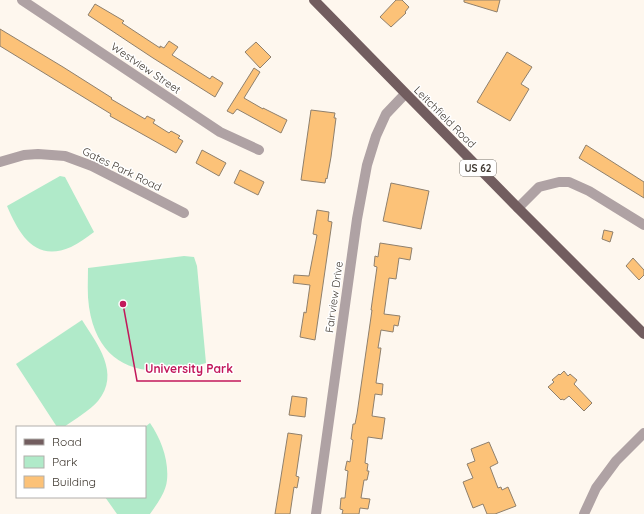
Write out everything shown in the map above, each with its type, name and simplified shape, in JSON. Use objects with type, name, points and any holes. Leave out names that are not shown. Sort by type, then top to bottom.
[{"type":"main road","name":"Leitchfield Road","points":[[314,0],[644,334]]},
{"type":"street","name":"Westview Street","points":[[22,0],[220,132],[259,150]]},
{"type":"street","name":"Fairview Drive","points":[[316,514],[357,219],[367,166],[383,119],[406,94]]},
{"type":"street","name":"Gates Park Road","points":[[0,162],[24,155],[38,154],[65,156],[92,166],[184,212]]},
{"type":"street","points":[[518,208],[539,187],[559,182],[569,182],[589,191],[644,226]]},
{"type":"street","points":[[584,514],[596,488],[616,461],[644,433]]},
{"type":"green space","points":[[60,176],[65,177],[94,232],[71,247],[58,251],[48,251],[38,248],[30,243],[17,226],[7,206]]},
{"type":"green space","points":[[184,256],[194,257],[197,266],[206,363],[166,371],[147,370],[131,366],[116,358],[104,346],[95,329],[88,302],[88,268]]},
{"type":"green space","points":[[82,320],[100,349],[104,359],[107,369],[105,390],[98,401],[86,412],[65,426],[56,426],[16,364]]},
{"type":"green space","points":[[150,423],[161,443],[167,465],[167,480],[165,489],[161,498],[150,514],[117,514],[106,498],[146,498],[146,426]]},
{"type":"building","points":[[396,0],[402,0],[409,7],[405,12],[406,13],[391,27],[380,17]]},
{"type":"building","points":[[464,0],[500,0],[497,12],[464,2]]},
{"type":"building","points":[[95,4],[124,21],[122,23],[160,48],[160,46],[164,48],[169,41],[178,47],[172,55],[210,79],[212,76],[223,83],[215,97],[88,15]]},
{"type":"building","points":[[0,29],[63,67],[112,98],[111,99],[145,119],[147,116],[155,120],[153,123],[169,133],[171,131],[180,136],[178,138],[183,141],[176,153],[110,116],[111,114],[0,46]]},
{"type":"building","points":[[256,42],[271,57],[260,68],[245,52]]},
{"type":"building","points":[[507,52],[532,67],[521,84],[529,89],[510,121],[477,102]]},
{"type":"building","points":[[254,68],[260,72],[244,98],[287,120],[281,133],[237,109],[233,114],[227,111]]},
{"type":"building","points":[[311,110],[335,113],[334,118],[336,118],[331,157],[325,183],[301,180]]},
{"type":"building","points":[[586,145],[644,182],[644,198],[579,158]]},
{"type":"building","points":[[202,150],[226,163],[219,176],[196,163]]},
{"type":"building","points":[[240,170],[264,182],[258,195],[234,183]]},
{"type":"building","points":[[391,183],[429,191],[421,229],[383,221]]},
{"type":"building","points":[[317,210],[329,212],[328,221],[332,222],[315,340],[300,337],[304,312],[306,313],[310,285],[293,283],[294,275],[309,276],[317,235],[313,234]]},
{"type":"building","points":[[604,230],[613,232],[610,242],[602,239]]},
{"type":"building","points":[[380,243],[412,248],[410,260],[399,258],[396,279],[389,278],[384,314],[400,316],[398,326],[394,325],[393,332],[381,330],[378,348],[381,348],[376,383],[383,384],[382,395],[375,394],[372,416],[385,418],[382,439],[368,437],[365,463],[368,464],[367,471],[369,471],[367,480],[364,480],[361,498],[370,499],[368,509],[360,508],[359,514],[342,514],[343,510],[340,509],[341,498],[345,498],[348,471],[345,470],[347,461],[350,462],[353,440],[351,439],[353,424],[355,424],[357,414],[372,310],[377,267],[374,266],[375,256],[378,257]]},
{"type":"building","points":[[633,258],[644,270],[644,275],[639,280],[626,266]]},
{"type":"building","points":[[564,371],[568,376],[570,374],[577,380],[574,384],[592,403],[584,411],[569,396],[564,400],[561,400],[548,387],[554,382],[552,380]]},
{"type":"building","points":[[292,396],[307,398],[305,417],[289,415]]},
{"type":"building","points":[[288,433],[302,435],[296,476],[299,477],[297,488],[294,487],[290,514],[275,514]]},
{"type":"building","points":[[489,442],[498,463],[490,467],[498,488],[501,487],[502,490],[508,487],[516,506],[495,514],[487,514],[483,504],[473,508],[463,482],[473,478],[467,464],[475,461],[471,449]]},
{"type":"place","name":"University Park","points":[[123,304]]}]
